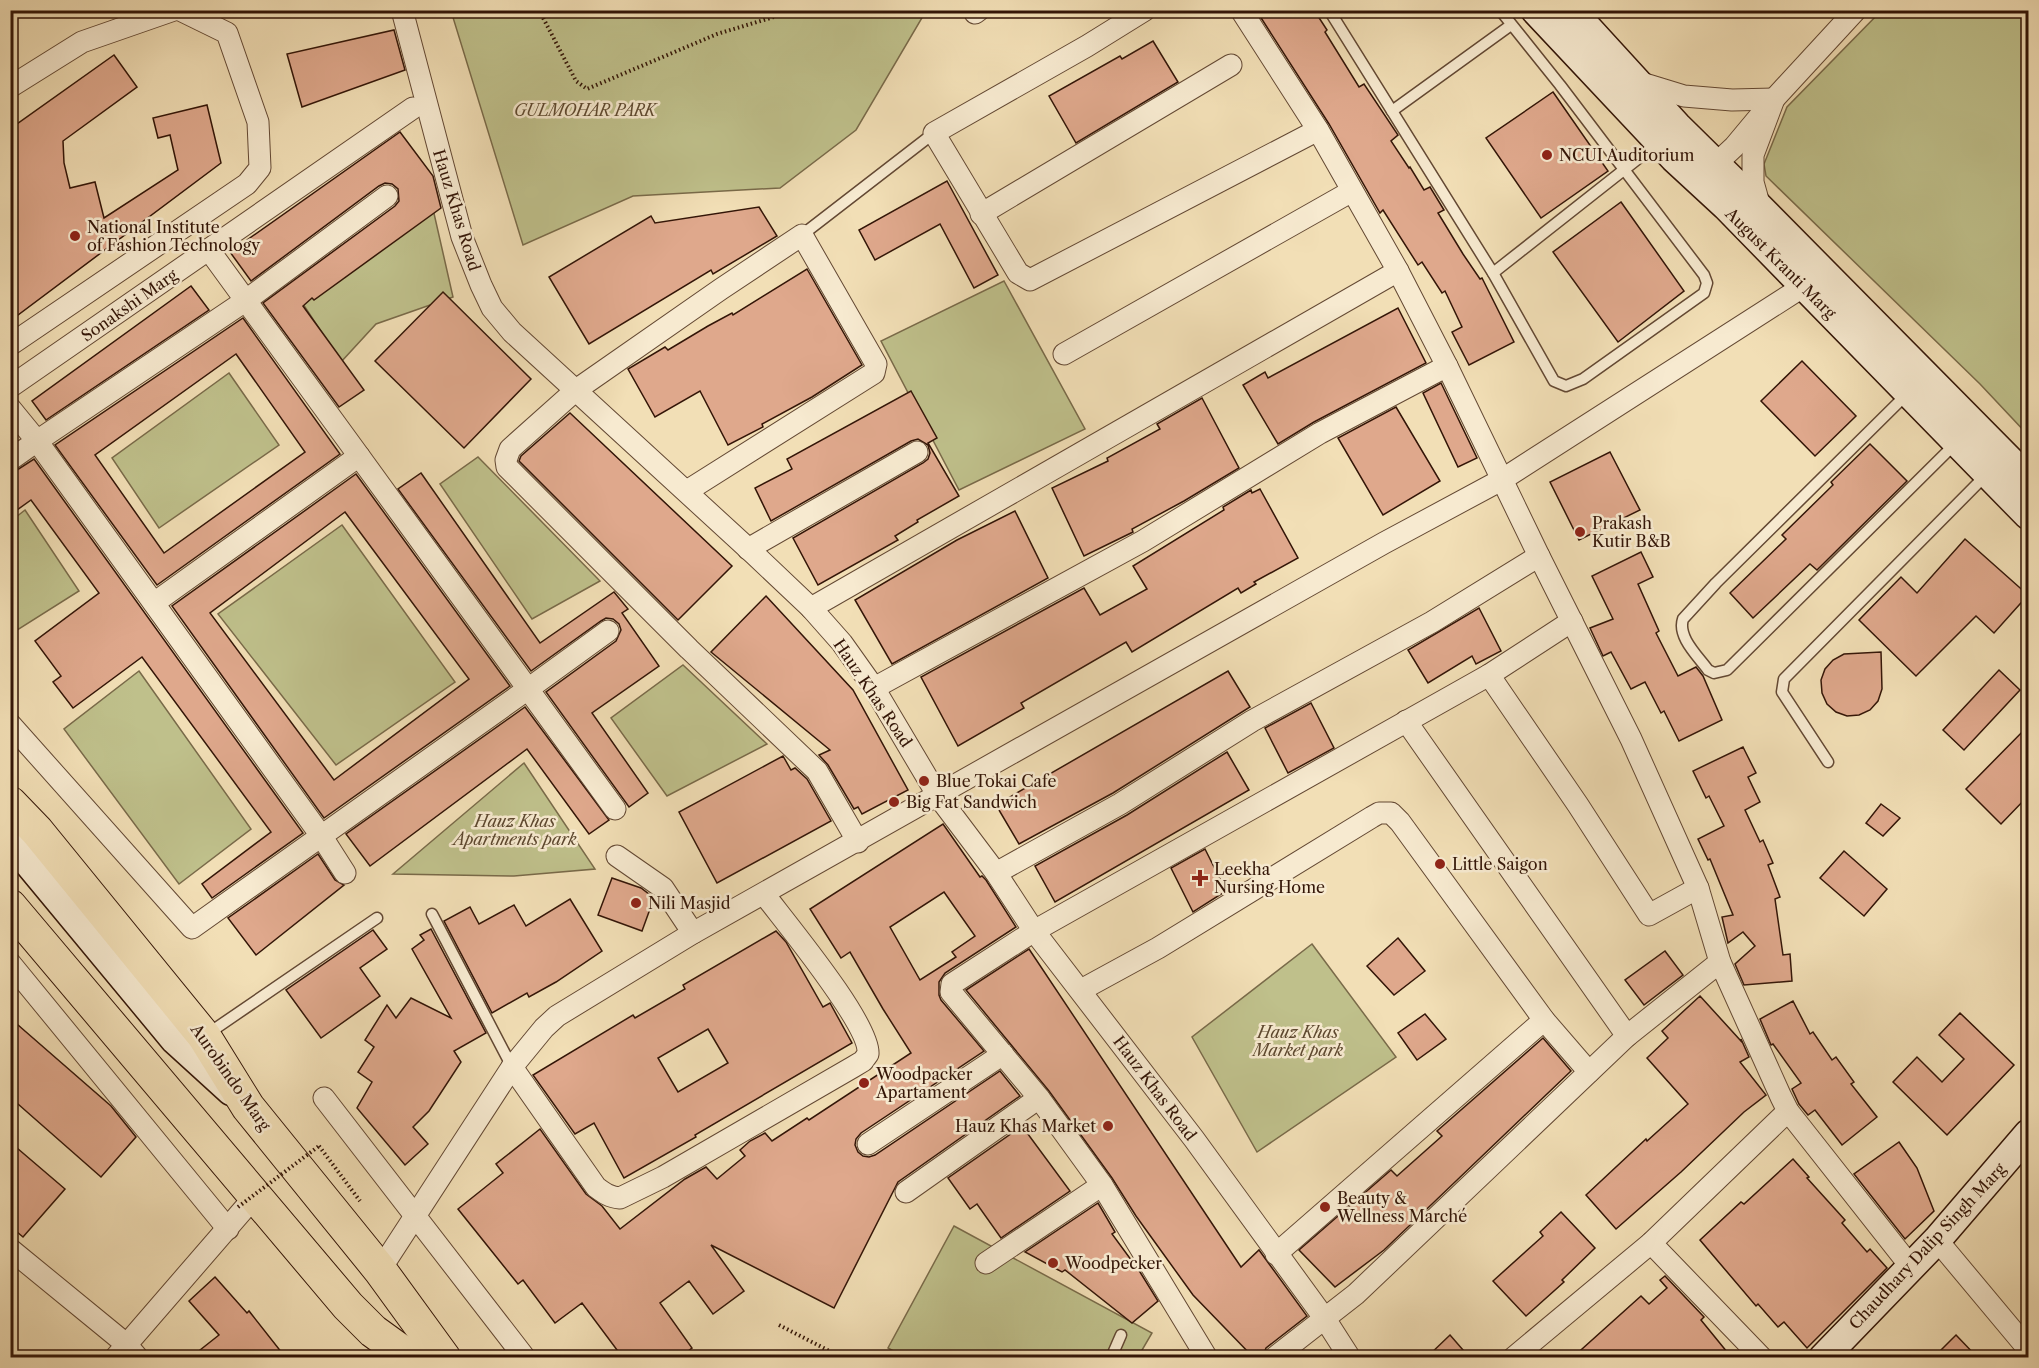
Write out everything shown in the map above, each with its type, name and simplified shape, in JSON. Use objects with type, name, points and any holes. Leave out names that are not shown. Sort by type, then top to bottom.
[{"type":"highway","name":"Aurobindo Marg","points":[[10,803],[37,831],[204,1036],[248,1107],[380,1270],[444,1358]]},
{"type":"highway","points":[[10,906],[247,1201],[348,1306],[402,1356]]},
{"type":"main road","name":"August Kranti Marg","points":[[1571,10],[1635,81],[1669,134]]},
{"type":"main road","name":"August Kranti Marg","points":[[1523,18],[1669,134],[1707,173],[1804,286],[2028,515]]},
{"type":"main road","name":"August Kranti Marg","points":[[1707,173],[1760,208],[2028,479]]},
{"type":"main road","points":[[10,841],[175,1040],[248,1107]]},
{"type":"main road","name":"Chaudhary Dalip Singh Marg","points":[[1823,1358],[1937,1240],[2028,1134]]},
{"type":"street","points":[[10,87],[82,42],[174,10]]},
{"type":"street","points":[[10,345],[247,184],[260,168],[258,123],[227,33],[205,16],[180,10]]},
{"type":"street","name":"Hauz Khas Road","points":[[402,10],[419,103],[462,237],[492,308],[512,332],[687,491],[811,608],[842,643],[874,688],[938,796],[996,873],[1034,931],[1194,1139],[1350,1358]]},
{"type":"street","points":[[1145,10],[1087,46],[934,133],[1018,273],[1030,280],[1318,130]]},
{"type":"street","points":[[1241,10],[1318,130],[1398,272],[1447,366],[1631,739],[1698,888],[1720,962],[1788,1111],[1911,1267]]},
{"type":"street","points":[[1707,173],[1734,147],[1774,99],[1856,10]]},
{"type":"street","points":[[981,213],[1231,65]]},
{"type":"street","points":[[1635,81],[1684,96],[1732,100],[1774,99]]},
{"type":"street","points":[[1760,208],[1753,182],[1753,155],[1774,99]]},
{"type":"street","name":"Sonakshi Marg","points":[[10,387],[419,103]]},
{"type":"street","points":[[1064,354],[1352,191]]},
{"type":"street","points":[[10,460],[245,301],[387,196]]},
{"type":"street","points":[[687,491],[874,373],[876,364],[802,235],[576,390],[510,449],[506,460],[507,467],[689,649],[817,771],[858,842]]},
{"type":"street","points":[[208,250],[615,809]]},
{"type":"street","points":[[811,608],[1398,272]]},
{"type":"street","points":[[380,1270],[512,1067],[543,1028],[557,1016],[693,933],[858,842],[1384,543],[1503,479],[1804,286]]},
{"type":"street","points":[[874,688],[1143,541],[1320,433],[1447,366]]},
{"type":"street","points":[[10,408],[37,441],[154,603],[322,837],[345,873]]},
{"type":"street","points":[[748,549],[917,452]]},
{"type":"street","points":[[154,603],[359,456]]},
{"type":"street","points":[[996,873],[1120,804],[1252,721],[1432,622],[1539,556]]},
{"type":"street","points":[[1207,1358],[1102,1185],[1039,1098],[951,992],[954,981],[1034,931],[1489,675],[1572,621]]},
{"type":"street","points":[[10,724],[192,928],[608,630]]},
{"type":"street","points":[[1489,675],[1578,805],[1649,915],[1698,888]]},
{"type":"street","points":[[1406,721],[1627,1036]]},
{"type":"street","points":[[1081,990],[1158,948],[1372,816],[1385,812],[1390,813],[1400,822],[1544,1020],[1589,1072]]},
{"type":"street","points":[[616,856],[663,888],[693,933]]},
{"type":"street","points":[[512,1067],[596,1187],[605,1194],[620,1198],[663,1177],[853,1067],[868,1054],[866,1039],[838,992],[765,894]]},
{"type":"street","points":[[1274,1358],[1356,1294],[1627,1036],[1720,962]]},
{"type":"street","points":[[10,963],[228,1229]]},
{"type":"street","points":[[1276,1254],[1544,1020]]},
{"type":"street","points":[[868,1144],[1003,1054]]},
{"type":"street","points":[[324,1098],[416,1214],[525,1358]]},
{"type":"street","points":[[906,1192],[1039,1098]]},
{"type":"street","points":[[1524,1355],[1651,1244],[1788,1111]]},
{"type":"street","points":[[986,1263],[1102,1185]]},
{"type":"street","points":[[10,1249],[126,1353],[228,1229],[247,1201]]},
{"type":"street","points":[[1937,1240],[2028,1349]]},
{"type":"street","points":[[1651,1244],[1762,1358]]},
{"type":"lane","points":[[1329,10],[1493,273],[1554,381],[1566,386],[1583,379],[1704,293],[1707,283],[1704,275],[1560,85],[1523,18],[1500,10]]},
{"type":"lane","points":[[1392,111],[1523,18]]},
{"type":"lane","points":[[802,235],[934,133]]},
{"type":"lane","points":[[1493,273],[1669,134]]},
{"type":"lane","points":[[1909,392],[1716,583],[1683,619],[1682,633],[1708,670],[1714,673],[1727,670],[1957,442]]},
{"type":"lane","points":[[1828,762],[1782,692],[1784,679],[1988,473]]},
{"type":"lane","points":[[432,914],[512,1067]]},
{"type":"lane","points":[[204,1036],[377,918]]},
{"type":"lane","points":[[1111,1358],[1122,1335]]},
{"type":"path","points":[[540,10],[576,81],[587,89],[717,34],[777,16],[813,16],[816,10]]},
{"type":"path","points":[[247,1201],[319,1146]]},
{"type":"path","points":[[779,1325],[843,1358]]},
{"type":"green space","name":"GULMOHAR PARK","points":[[451,10],[926,11],[856,130],[780,188],[633,196],[523,245]]},
{"type":"green space","points":[[1881,11],[2028,11],[2028,435],[1980,384],[1766,176],[1764,164],[1787,107]]},
{"type":"green space","points":[[433,209],[453,297],[376,324],[341,362],[303,304]]},
{"type":"green space","points":[[1004,281],[1085,429],[959,490],[881,341]]},
{"type":"green space","points":[[229,373],[279,445],[159,528],[112,458]]},
{"type":"green space","points":[[478,457],[600,581],[532,619],[440,484]]},
{"type":"green space","points":[[25,510],[79,591],[11,634],[11,521]]},
{"type":"green space","points":[[342,525],[455,682],[336,765],[218,614]]},
{"type":"green space","points":[[683,665],[767,744],[667,796],[611,718]]},
{"type":"green space","points":[[139,671],[251,829],[179,884],[64,729]]},
{"type":"green space","name":"Hauz Khas Apartments park","points":[[524,763],[595,869],[514,876],[393,874]]},
{"type":"green space","name":"Hauz Khas Market park","points":[[1312,944],[1396,1057],[1257,1152],[1192,1037]]},
{"type":"green space","points":[[954,1226],[1152,1333],[1138,1357],[906,1358],[888,1348]]},
{"type":"building","points":[[1256,10],[1314,10],[1359,87],[1364,84],[1398,135],[1391,141],[1424,190],[1430,187],[1444,210],[1438,213],[1463,254],[1480,279],[1482,278],[1514,342],[1469,365],[1452,332],[1462,327],[1445,291],[1442,293],[1422,262],[1418,265],[1383,210],[1380,213],[1329,124]]},
{"type":"building","points":[[394,30],[405,70],[302,107],[287,54]]},
{"type":"building","points":[[1153,41],[1178,82],[1076,143],[1049,96],[1120,56],[1122,59]]},
{"type":"building","points":[[114,55],[137,87],[63,141],[64,163],[70,188],[95,182],[104,218],[178,170],[170,135],[158,138],[153,118],[207,105],[221,163],[10,321],[10,129]]},
{"type":"building","name":"NCUI Auditorium","points":[[1553,92],[1608,171],[1541,218],[1486,138]]},
{"type":"building","points":[[400,132],[433,176],[441,208],[303,306],[364,390],[339,407],[263,303],[395,206],[399,201],[398,189],[392,184],[385,183],[379,186],[251,281],[230,252]]},
{"type":"building","points":[[947,181],[998,275],[974,288],[940,224],[875,260],[859,230]]},
{"type":"building","points":[[1621,202],[1684,291],[1618,342],[1553,252]]},
{"type":"building","points":[[759,207],[777,236],[713,274],[711,270],[589,344],[549,277],[651,216],[655,223]]},
{"type":"building","points":[[807,269],[862,365],[812,397],[762,424],[763,427],[728,445],[700,391],[655,417],[628,369],[665,347],[668,350],[732,313],[733,315]]},
{"type":"building","points":[[191,286],[209,310],[46,420],[32,401]]},
{"type":"building","points":[[443,292],[531,379],[464,448],[375,361]]},
{"type":"building","points":[[1398,308],[1426,363],[1314,422],[1278,444],[1243,385],[1265,372],[1268,378]]},
{"type":"building","points":[[243,318],[340,454],[157,585],[55,445]],"holes":[[[236,354],[305,452],[164,553],[95,455]]]},
{"type":"building","points":[[1802,361],[1856,416],[1815,456],[1761,401]]},
{"type":"building","points":[[1441,383],[1477,458],[1458,467],[1423,393]]},
{"type":"building","points":[[911,391],[937,438],[928,443],[959,496],[917,520],[918,522],[895,536],[898,540],[818,585],[793,538],[923,463],[928,459],[930,453],[928,445],[918,439],[911,441],[771,521],[755,488],[792,469],[787,459]]},
{"type":"building","points":[[1202,398],[1239,468],[1132,529],[1133,532],[1084,556],[1052,488],[1108,461],[1107,458],[1160,429],[1157,424]]},
{"type":"building","points":[[1396,407],[1440,481],[1383,515],[1338,438]]},
{"type":"building","points":[[570,413],[732,566],[678,620],[519,461],[521,456]]},
{"type":"building","points":[[1870,444],[1907,481],[1817,570],[1810,564],[1753,618],[1730,593],[1786,539],[1782,535],[1833,485],[1831,482]]},
{"type":"building","points":[[1610,452],[1640,510],[1579,540],[1550,482]]},
{"type":"building","points":[[34,459],[303,833],[212,898],[202,884],[271,832],[142,657],[73,708],[53,682],[61,676],[35,641],[99,593],[31,500],[10,515],[10,473]]},
{"type":"building","points":[[421,473],[540,643],[614,592],[628,609],[622,613],[659,666],[592,713],[648,793],[629,807],[546,692],[616,641],[621,630],[619,624],[613,619],[606,618],[531,671],[398,489]]},
{"type":"building","points":[[356,474],[510,686],[324,818],[172,606]],"holes":[[[345,512],[469,679],[334,780],[210,613]]]},
{"type":"building","points":[[1260,489],[1298,558],[1254,582],[1256,584],[1241,593],[1238,588],[1132,652],[1126,642],[1021,703],[1024,708],[958,746],[921,677],[1084,588],[1100,615],[1147,589],[1133,566],[1224,510],[1223,507],[1251,490],[1252,493]]},
{"type":"building","points":[[1015,511],[1048,578],[892,664],[855,600],[957,540]]},
{"type":"building","points":[[1965,539],[2028,595],[1994,633],[1976,616],[1916,676],[1859,620],[1901,577],[1917,593]]},
{"type":"building","points":[[1641,552],[1653,577],[1638,584],[1659,631],[1656,633],[1678,676],[1696,667],[1703,676],[1722,720],[1679,741],[1664,711],[1661,713],[1645,682],[1631,689],[1611,652],[1603,656],[1590,628],[1613,619],[1592,576]]},
{"type":"building","points":[[766,596],[853,690],[908,790],[862,814],[858,807],[854,809],[828,765],[819,755],[830,750],[711,652]]},
{"type":"building","points":[[1479,608],[1501,651],[1476,664],[1472,656],[1428,683],[1408,650]]},
{"type":"building","points":[[1881,652],[1882,689],[1878,701],[1870,710],[1859,715],[1847,716],[1836,712],[1827,704],[1822,693],[1821,680],[1825,669],[1833,660],[1844,654]]},
{"type":"building","points":[[1999,670],[2020,690],[1964,750],[1943,730]]},
{"type":"building","points":[[1228,671],[1250,707],[1113,793],[1019,844],[996,805]]},
{"type":"building","points":[[1311,703],[1334,748],[1288,773],[1265,728]]},
{"type":"building","points":[[525,707],[609,820],[589,834],[527,749],[370,866],[346,834]]},
{"type":"building","points":[[2028,726],[2028,796],[2001,824],[1966,789]]},
{"type":"building","points":[[1743,747],[1756,773],[1748,777],[1760,802],[1745,810],[1760,842],[1763,840],[1773,863],[1768,865],[1780,897],[1775,899],[1783,955],[1790,954],[1792,981],[1744,985],[1735,964],[1755,946],[1743,932],[1728,943],[1722,917],[1733,915],[1710,859],[1708,860],[1698,839],[1724,826],[1709,796],[1706,798],[1693,771]]},
{"type":"building","points":[[1227,752],[1249,790],[1055,902],[1035,866],[1127,815]]},
{"type":"building","points":[[783,756],[791,770],[795,768],[807,779],[831,821],[717,883],[679,812]]},
{"type":"building","points":[[1881,804],[1900,818],[1883,836],[1866,823]]},
{"type":"building","points":[[943,824],[980,877],[986,880],[1016,927],[945,973],[939,982],[941,1000],[984,1051],[861,1133],[855,1145],[863,1156],[875,1155],[1000,1071],[1020,1096],[898,1182],[834,1308],[711,1245],[744,1291],[713,1314],[689,1281],[660,1303],[692,1348],[679,1358],[623,1358],[582,1303],[555,1323],[523,1280],[518,1284],[458,1209],[503,1173],[496,1164],[540,1129],[586,1194],[602,1206],[620,1229],[685,1179],[706,1167],[717,1179],[745,1156],[740,1150],[750,1141],[765,1133],[772,1141],[807,1118],[809,1120],[911,1053],[850,952],[841,958],[810,909]],"holes":[[[944,892],[975,936],[952,952],[956,957],[920,980],[890,927]]]},
{"type":"building","points":[[1205,849],[1226,891],[1193,912],[1171,868]]},
{"type":"building","points":[[1844,851],[1887,889],[1864,916],[1820,878]]},
{"type":"building","points":[[318,854],[335,880],[344,885],[256,955],[228,918]]},
{"type":"building","points":[[612,878],[641,888],[654,898],[642,931],[598,915]]},
{"type":"building","points":[[570,899],[602,951],[556,982],[529,997],[527,993],[492,1013],[444,921],[470,907],[479,924],[514,905],[526,926]]},
{"type":"building","points":[[431,929],[486,1033],[454,1051],[461,1062],[429,1111],[413,1127],[428,1144],[405,1165],[357,1108],[372,1082],[358,1072],[374,1047],[365,1040],[387,1005],[396,1018],[411,998],[451,1018],[412,949],[424,940],[420,935]]},
{"type":"building","points":[[373,930],[387,949],[360,968],[380,996],[321,1038],[286,990]]},
{"type":"building","points":[[776,931],[786,942],[823,1007],[830,1003],[852,1043],[624,1178],[594,1123],[575,1134],[533,1075],[633,1015],[635,1018],[685,989],[683,985]],"holes":[[[708,1029],[728,1063],[678,1092],[658,1058]]]},
{"type":"building","points":[[1398,938],[1425,971],[1394,995],[1367,966]]},
{"type":"building","name":"Hauz Khas Market","points":[[1029,949],[1241,1267],[1259,1250],[1307,1316],[1266,1348],[1262,1358],[1254,1358],[1193,1295],[1049,1091],[966,990]]},
{"type":"building","points":[[1665,951],[1683,975],[1644,1005],[1625,980]]},
{"type":"building","points":[[1700,996],[1741,1041],[1741,1039],[1749,1057],[1740,1062],[1766,1095],[1744,1112],[1616,1229],[1586,1195],[1646,1139],[1647,1141],[1688,1104],[1647,1058],[1668,1038],[1662,1031]]},
{"type":"building","points":[[1793,1001],[1810,1034],[1813,1032],[1832,1060],[1836,1057],[1854,1082],[1851,1084],[1877,1117],[1842,1145],[1815,1110],[1808,1115],[1799,1104],[1792,1089],[1801,1083],[1773,1044],[1771,1045],[1760,1019]]},
{"type":"building","points":[[1960,1013],[2014,1065],[1947,1135],[1893,1082],[1917,1057],[1942,1082],[1964,1059],[1939,1035]]},
{"type":"building","points":[[1425,1014],[1446,1039],[1417,1060],[1398,1033]]},
{"type":"building","points":[[10,1018],[111,1106],[136,1137],[101,1177],[10,1097]]},
{"type":"building","points":[[1543,1038],[1571,1071],[1384,1250],[1335,1287],[1299,1250],[1391,1170],[1397,1176],[1442,1136],[1437,1131]]},
{"type":"building","points":[[1022,1126],[1070,1191],[1001,1238],[977,1204],[970,1209],[948,1178]]},
{"type":"building","points":[[10,1142],[65,1189],[23,1237],[10,1226]]},
{"type":"building","points":[[1899,1142],[1917,1168],[1934,1211],[1905,1239],[1854,1174]]},
{"type":"building","points":[[1793,1159],[1845,1220],[1842,1223],[1867,1252],[1870,1249],[1887,1268],[1807,1348],[1784,1322],[1778,1327],[1758,1304],[1756,1306],[1700,1240]]},
{"type":"building","points":[[1098,1203],[1115,1232],[1112,1234],[1158,1301],[1132,1323],[1065,1270],[1062,1272],[1025,1252]]},
{"type":"building","points":[[1561,1212],[1595,1248],[1562,1280],[1564,1282],[1526,1316],[1493,1281],[1543,1236],[1540,1232]]},
{"type":"building","points":[[1665,1276],[1704,1317],[1701,1320],[1732,1358],[1572,1358],[1641,1296],[1649,1304],[1667,1288],[1660,1280]]},
{"type":"building","points":[[215,1277],[247,1313],[249,1311],[286,1358],[190,1358],[219,1335],[189,1301]]},
{"type":"building","points":[[1450,1335],[1470,1358],[1426,1358]]},
{"type":"building","points":[[1956,1335],[1978,1358],[1933,1358]]},
{"type":"place","name":"NCUI Auditorium","points":[[1547,155]]},
{"type":"place","name":"National Institute of Fashion Technology","points":[[75,236]]},
{"type":"place","name":"Prakash Kutir B&B","points":[[1580,532]]},
{"type":"place","name":"Blue Tokai Cafe","points":[[924,781]]},
{"type":"place","name":"Big Fat Sandwich","points":[[894,802]]},
{"type":"place","name":"Little Saigon","points":[[1440,864]]},
{"type":"place","name":"Leekha Nursing Home","points":[[1200,878]]},
{"type":"place","name":"Nili Masjid","points":[[636,903]]},
{"type":"place","name":"Woodpacker Apartament","points":[[864,1083]]},
{"type":"place","name":"Hauz Khas Market","points":[[1108,1126]]},
{"type":"place","name":"Beauty & Wellness Marché","points":[[1325,1207]]},
{"type":"place","name":"Woodpecker","points":[[1053,1263]]}]
